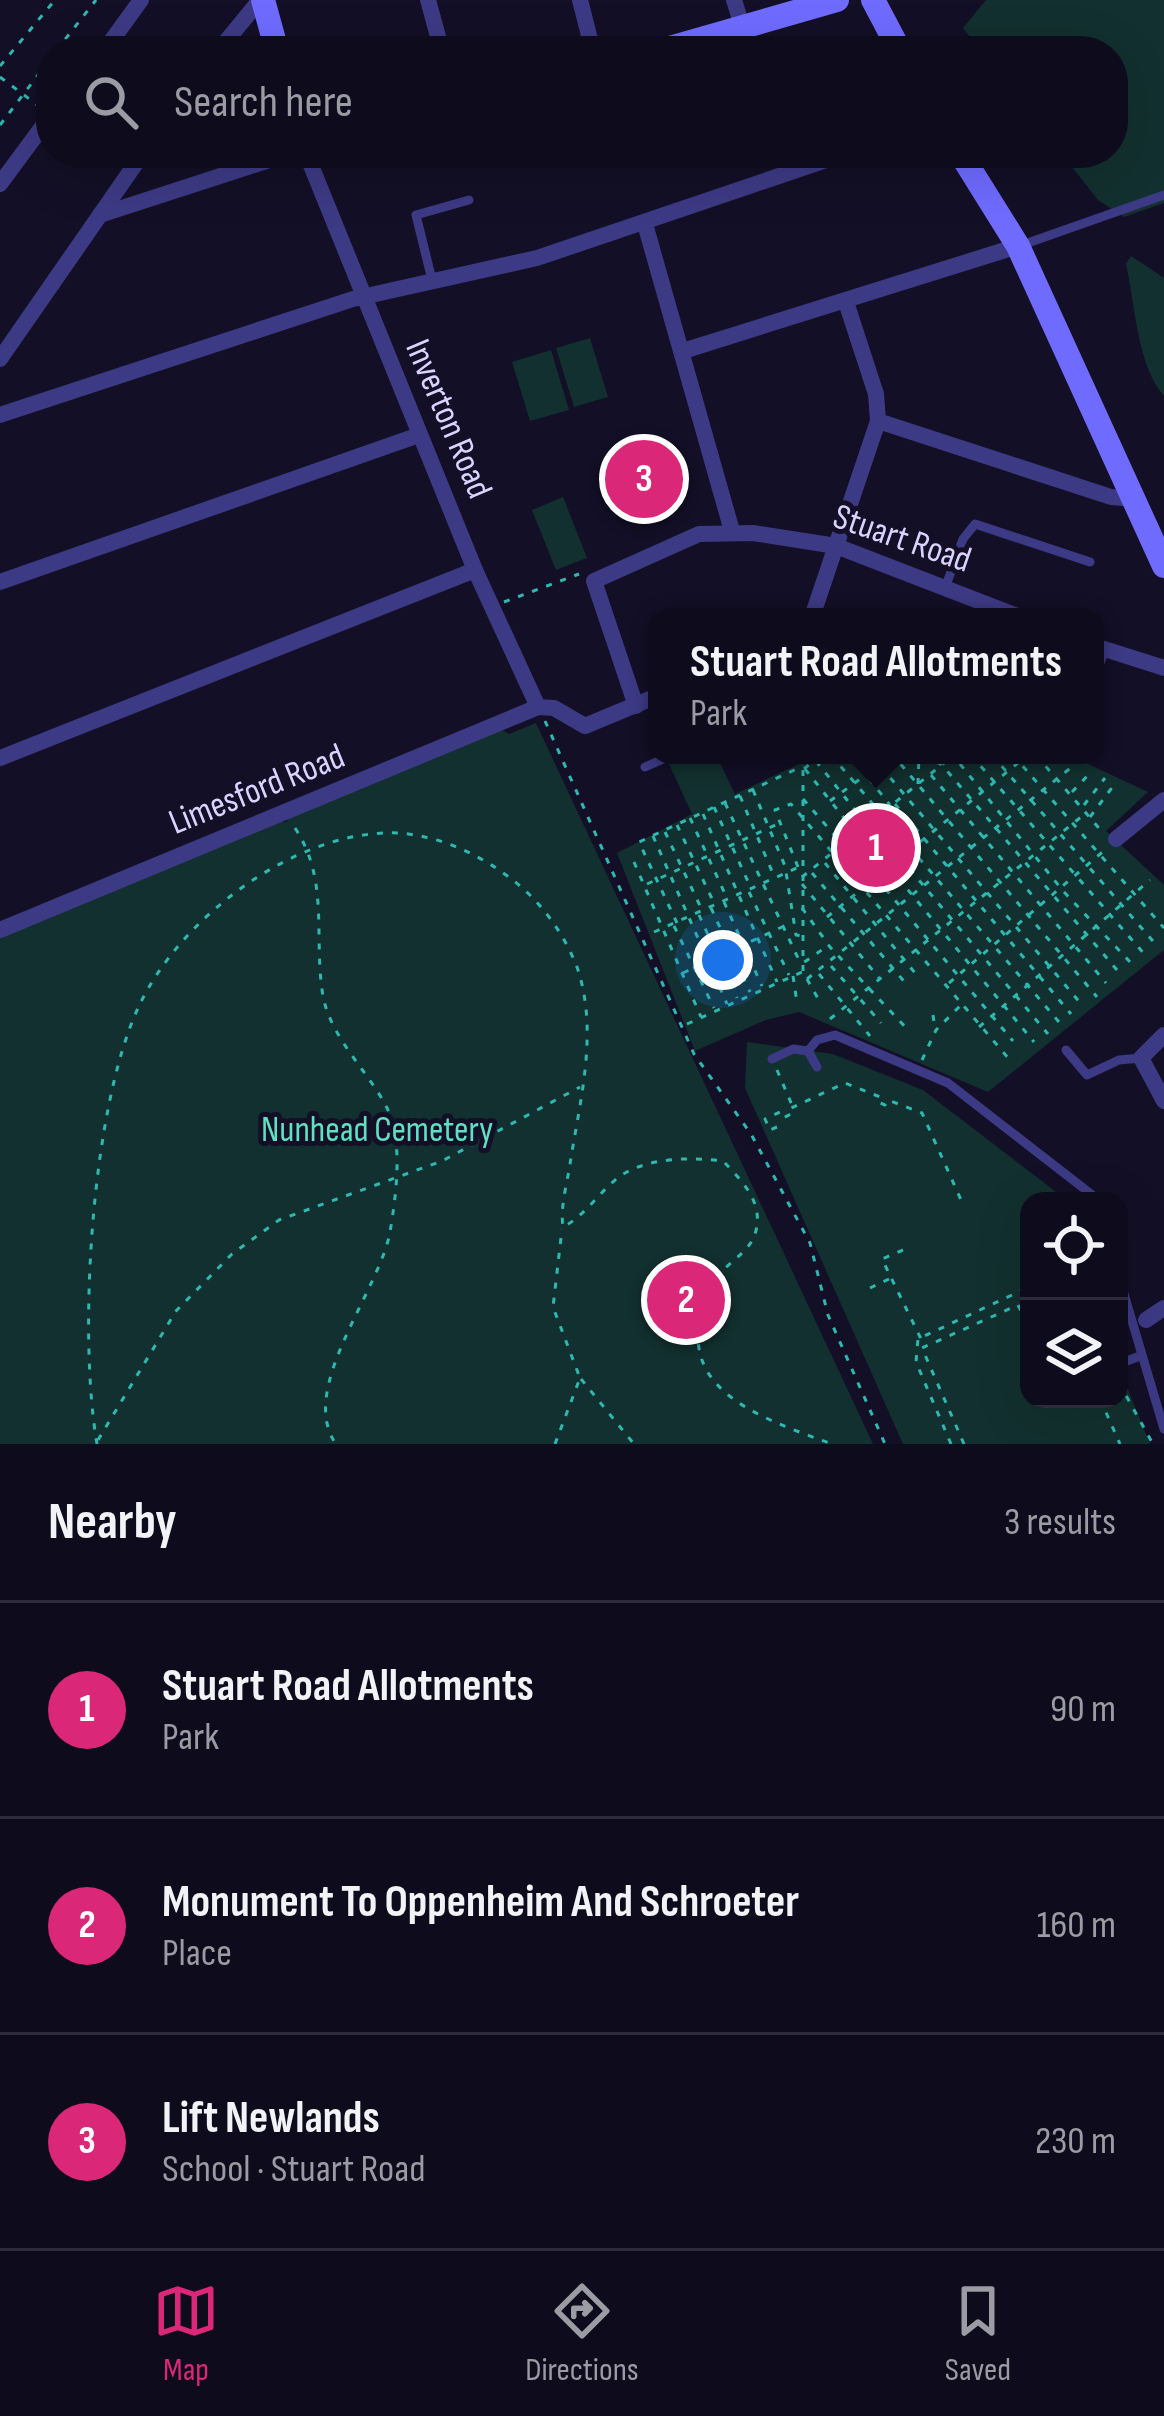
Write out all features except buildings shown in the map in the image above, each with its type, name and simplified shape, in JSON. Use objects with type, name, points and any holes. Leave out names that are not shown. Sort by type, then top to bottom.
[{"type":"street","points":[[115,36],[142,0]]},
{"type":"street","points":[[231,36],[261,0]]},
{"type":"street","points":[[261,0],[272,36]]},
{"type":"street","points":[[428,0],[438,36]]},
{"type":"street","points":[[580,0],[588,36]]},
{"type":"street","points":[[734,0],[742,26]]},
{"type":"street","points":[[709,36],[837,0]]},
{"type":"street","points":[[877,2],[893,36]]},
{"type":"street","points":[[0,184],[36,135]]},
{"type":"street","points":[[0,358],[132,168]]},
{"type":"street","points":[[99,215],[245,168]]},
{"type":"street","name":"Inverton Road","points":[[312,168],[419,436],[538,707]]},
{"type":"street","points":[[0,415],[362,297],[538,258],[804,168]]},
{"type":"street","points":[[969,168],[1018,246],[1164,566]]},
{"type":"street","points":[[645,224],[732,531]]},
{"type":"street","points":[[683,351],[1018,246]]},
{"type":"street","points":[[815,608],[878,421],[876,394],[845,302]]},
{"type":"street","points":[[878,421],[1111,497],[1136,500]]},
{"type":"street","points":[[0,582],[419,436]]},
{"type":"street","name":"Stuart Road","points":[[594,581],[677,542],[732,531],[836,546],[996,608]]},
{"type":"street","points":[[0,758],[475,569]]},
{"type":"street","points":[[594,581],[636,706]]},
{"type":"street","points":[[1104,649],[1164,668]]},
{"type":"street","points":[[538,707],[554,708],[585,727],[648,700]]},
{"type":"street","name":"Limesford Road","points":[[0,930],[287,815],[538,707]]},
{"type":"street","points":[[1116,839],[1164,800]]},
{"type":"street","points":[[1164,1036],[1141,1058],[1164,1102]]},
{"type":"street","points":[[1146,1320],[1164,1308]]},
{"type":"lane","points":[[1018,246],[1164,195]]},
{"type":"lane","points":[[432,280],[416,215],[469,200]]},
{"type":"lane","points":[[945,589],[963,539],[975,524],[1090,562]]},
{"type":"lane","points":[[645,767],[652,764]]},
{"type":"lane","points":[[808,1051],[817,1040],[835,1035],[948,1083],[1088,1192]]},
{"type":"lane","points":[[774,1062],[793,1049],[808,1051]]},
{"type":"lane","points":[[1066,1050],[1087,1075],[1119,1060],[1141,1058]]},
{"type":"lane","points":[[808,1051],[817,1067]]},
{"type":"lane","points":[[1125,1300],[1164,1429]]},
{"type":"lane","points":[[1128,1361],[1140,1356]]},
{"type":"path","points":[[0,66],[55,0]]},
{"type":"path","points":[[68,36],[96,0]]},
{"type":"path","points":[[0,77],[36,104]]},
{"type":"path","points":[[0,125],[36,77]]},
{"type":"path","points":[[491,607],[578,574],[594,581]]},
{"type":"path","points":[[923,608],[926,603]]},
{"type":"path","points":[[538,707],[694,1054],[752,1134],[810,1243],[828,1315],[885,1444]]},
{"type":"path","points":[[803,764],[803,972],[820,1002]]},
{"type":"path","points":[[715,1010],[639,842],[810,764]]},
{"type":"path","points":[[818,764],[1048,1034]]},
{"type":"path","points":[[839,764],[1059,1022]]},
{"type":"path","points":[[858,764],[1071,1014]]},
{"type":"path","points":[[818,815],[878,764],[1082,1005]]},
{"type":"path","points":[[901,764],[1097,997]]},
{"type":"path","points":[[919,785],[920,764]]},
{"type":"path","points":[[801,880],[943,764],[1021,863],[1117,970]]},
{"type":"path","points":[[961,764],[1033,854],[1132,964]]},
{"type":"path","points":[[979,764],[1146,956]]},
{"type":"path","points":[[1000,764],[1158,946]]},
{"type":"path","points":[[827,917],[1015,764]]},
{"type":"path","points":[[1020,764],[1164,928]]},
{"type":"path","points":[[948,984],[1113,844],[1044,765]]},
{"type":"path","points":[[807,979],[1044,794],[1073,766]]},
{"type":"path","points":[[803,769],[1034,1042]]},
{"type":"path","points":[[1070,794],[1092,771]]},
{"type":"path","points":[[931,775],[1106,983]]},
{"type":"path","points":[[1086,813],[1105,778]]},
{"type":"path","points":[[830,1019],[1086,813],[1114,785]]},
{"type":"path","points":[[752,788],[786,872],[796,935],[802,935]]},
{"type":"path","points":[[739,795],[775,876]]},
{"type":"path","points":[[802,798],[1013,1041]]},
{"type":"path","points":[[724,802],[803,963]]},
{"type":"path","points":[[800,867],[776,810],[789,804],[1009,1060]]},
{"type":"path","points":[[714,807],[791,976],[797,1003]]},
{"type":"path","points":[[702,812],[777,982]]},
{"type":"path","points":[[287,815],[310,851],[322,908],[323,998],[356,1068],[387,1107],[396,1181],[379,1271],[324,1398],[325,1429],[336,1444]]},
{"type":"path","points":[[690,818],[763,988]]},
{"type":"path","points":[[644,885],[781,823]]},
{"type":"path","points":[[677,824],[750,993]]},
{"type":"path","points":[[664,830],[737,998]]},
{"type":"path","points":[[97,1442],[86,1344],[93,1234],[106,1122],[137,1008],[171,953],[196,926],[310,851],[398,833],[463,848],[528,892],[559,930],[578,970],[589,1034],[553,1307],[580,1378],[634,1444]]},
{"type":"path","points":[[653,836],[727,1004]]},
{"type":"path","points":[[634,862],[701,1017]]},
{"type":"path","points":[[824,862],[920,979]]},
{"type":"path","points":[[653,932],[800,867]]},
{"type":"path","points":[[811,872],[908,986]]},
{"type":"path","points":[[801,880],[879,978]]},
{"type":"path","points":[[980,1027],[1150,880]]},
{"type":"path","points":[[801,907],[839,957],[910,1032]]},
{"type":"path","points":[[681,974],[782,927]]},
{"type":"path","points":[[803,963],[829,945]]},
{"type":"path","points":[[830,964],[881,1023]]},
{"type":"path","points":[[687,1024],[803,972]]},
{"type":"path","points":[[818,973],[871,1037]]},
{"type":"path","points":[[921,1062],[936,1030],[961,1005]]},
{"type":"path","points":[[933,1015],[930,1025],[936,1030]]},
{"type":"path","points":[[774,1062],[792,1107]]},
{"type":"path","points":[[777,1127],[770,1130],[765,1119],[780,1112],[783,1118],[792,1107],[845,1083],[880,1097],[878,1102],[885,1105],[888,1100],[922,1113],[960,1196],[956,1198],[962,1202]]},
{"type":"path","points":[[97,1442],[176,1311],[232,1254],[279,1220],[353,1190],[396,1181],[582,1087]]},
{"type":"path","points":[[917,1124],[926,1120]]},
{"type":"path","points":[[563,1227],[621,1175],[692,1157],[723,1161],[754,1198],[756,1233],[746,1251],[720,1271],[699,1311],[698,1348],[714,1384],[734,1402],[765,1421],[832,1444]]},
{"type":"path","points":[[903,1250],[882,1259],[925,1347],[964,1444]]},
{"type":"path","points":[[870,1288],[891,1278]]},
{"type":"path","points":[[920,1338],[1020,1291]]},
{"type":"path","points":[[925,1347],[1018,1305],[1020,1309]]},
{"type":"path","points":[[920,1338],[916,1362],[951,1444]]},
{"type":"path","points":[[556,1444],[580,1378]]},
{"type":"path","points":[[1128,1399],[1153,1444]]},
{"type":"path","points":[[1104,1408],[1120,1444]]},
{"type":"green space","points":[[986,0],[1164,0],[1164,203],[1124,217],[1098,200],[1073,168],[1128,168],[1128,36],[969,36],[963,28]]},
{"type":"green space","points":[[1131,256],[1164,278],[1164,396],[1148,368],[1138,333],[1126,264]]},
{"type":"green space","points":[[590,338],[608,397],[574,407],[556,348]]},
{"type":"green space","points":[[551,350],[569,410],[530,421],[512,362]]},
{"type":"green space","points":[[563,497],[587,558],[556,570],[532,510]]},
{"type":"green space","name":"Nunhead Cemetery","points":[[536,723],[873,1444],[0,1444],[0,931],[260,821],[286,822],[296,808],[495,726],[509,734]]},
{"type":"green space","points":[[669,764],[720,764],[735,794],[799,764],[1088,764],[1148,792],[1106,831],[1164,885],[1164,950],[988,1092],[799,1012],[766,1020],[695,1051],[617,853],[692,814]]},
{"type":"green space","points":[[747,1042],[833,1054],[923,1090],[1056,1192],[1020,1192],[1020,1408],[1128,1408],[1128,1389],[1150,1444],[903,1444],[745,1088]]},
{"type":"place","name":"Lift Newlands","points":[[644,479]]},
{"type":"place","name":"Stuart Road Allotments","points":[[876,848]]},
{"type":"place","name":"Monument To Oppenheim And Schroeter","points":[[686,1300]]}]
